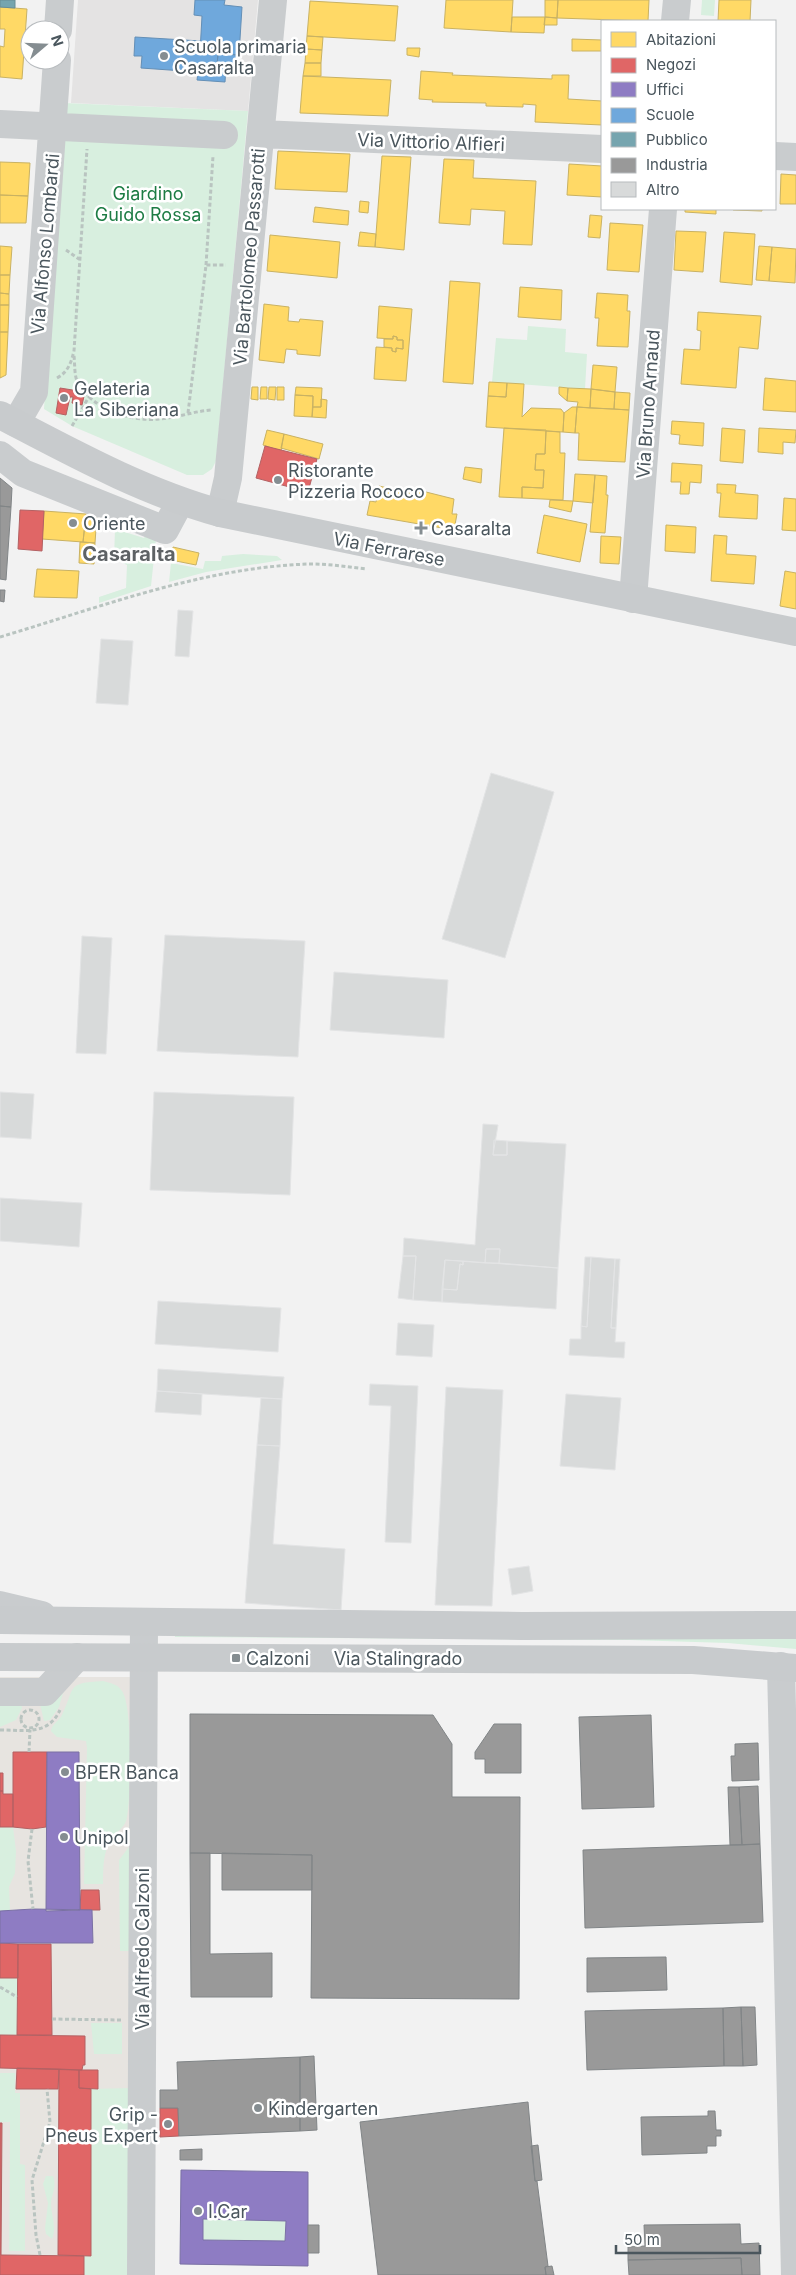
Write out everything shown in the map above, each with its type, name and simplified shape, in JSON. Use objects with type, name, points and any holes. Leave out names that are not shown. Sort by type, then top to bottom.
[{"type":"main road","name":"Via Ferrarese","points":[[8,419],[56,445],[180,502],[220,513],[796,632]]},
{"type":"main road","name":"Via Stalingrado","points":[[0,1620],[796,1625]]},
{"type":"main road","name":"Via Stalingrado","points":[[0,1657],[693,1660],[789,1667]]},
{"type":"street","points":[[59,20],[60,0]]},
{"type":"street","name":"Via Bartolomeo Passarotti","points":[[220,513],[228,478],[273,0]]},
{"type":"street","points":[[676,20],[677,0]]},
{"type":"street","name":"Via Alfonso Lombardi","points":[[8,419],[34,392],[57,70]]},
{"type":"street","points":[[0,124],[218,135]]},
{"type":"street","name":"Via Vittorio Alfieri","points":[[260,134],[601,149]]},
{"type":"street","points":[[776,156],[796,157]]},
{"type":"street","name":"Via Bruno Arnaud","points":[[633,599],[663,210]]},
{"type":"street","points":[[0,455],[23,473],[166,530],[180,502]]},
{"type":"street","points":[[0,1605],[68,1621]]},
{"type":"street","name":"Via Alfredo Calzoni","points":[[141,2275],[144,1622]]},
{"type":"street","points":[[0,1692],[45,1692],[77,1657]]},
{"type":"street","points":[[789,1667],[795,2272]]},
{"type":"path","points":[[53,380],[66,372],[71,364],[74,351],[87,129]]},
{"type":"path","points":[[188,413],[206,265],[218,135]]},
{"type":"path","points":[[206,265],[236,266]]},
{"type":"path","points":[[74,351],[78,383],[110,410],[135,419],[159,420],[188,413],[220,410]]},
{"type":"path","points":[[72,426],[90,395]]},
{"type":"path","points":[[0,637],[207,577],[309,564],[339,565]]},
{"type":"path","points":[[0,1730],[30,1729],[39,1720],[38,1714],[31,1710],[25,1711],[22,1718],[23,1724],[30,1729]]},
{"type":"path","points":[[29,1752],[30,1729]]},
{"type":"path","points":[[32,1829],[28,1861],[33,1909]]},
{"type":"path","points":[[0,1987],[17,1996]]},
{"type":"path","points":[[52,2019],[142,2020]]},
{"type":"path","points":[[40,2255],[36,2235],[32,2180],[50,2122],[47,2089]]},
{"type":"shaded area","name":"Scuola primaria Casaralta","points":[[78,0],[258,0],[248,111],[71,103]]},
{"type":"shaded area","points":[[0,1677],[131,1677],[130,2275],[0,2275]]},
{"type":"green space","points":[[702,0],[715,0],[714,16],[701,15]]},
{"type":"green space","name":"Giardino Guido Rossa","points":[[64,103],[248,111],[216,461],[212,469],[203,475],[187,475],[72,426],[44,409]]},
{"type":"green space","points":[[528,326],[566,329],[565,352],[587,354],[585,389],[492,382],[496,338],[527,340]]},
{"type":"green space","points":[[149,526],[157,530],[151,586],[99,603],[99,597],[126,588],[127,565],[114,559],[115,529],[144,538]]},
{"type":"green space","points":[[243,554],[277,556],[282,560],[206,572],[169,582],[171,563],[203,569],[205,561],[221,561],[222,556]]},
{"type":"green space","points":[[175,1633],[796,1638],[796,1649],[728,1643],[630,1640],[175,1637]]},
{"type":"green space","points":[[103,1681],[118,1687],[126,1700],[130,1752],[127,1817],[125,1824],[111,1839],[106,1849],[103,1884],[84,1884],[86,1741],[57,1737],[51,1731],[62,1715],[71,1692],[77,1685]]},
{"type":"green space","points":[[65,1686],[59,1707],[50,1720],[44,1721],[40,1704]]},
{"type":"green space","points":[[0,1699],[21,1704],[22,1708],[16,1720],[0,1727]]},
{"type":"green space","points":[[0,1827],[13,1827],[16,1851],[15,1873],[9,1887],[10,1911],[0,1911]]},
{"type":"green space","points":[[129,1847],[129,1951],[120,1951],[119,1860]]},
{"type":"green space","points":[[0,1978],[18,1978],[17,2035],[0,2035]]},
{"type":"green space","points":[[91,2023],[122,2023],[122,2054],[94,2054]]},
{"type":"green space","points":[[0,2073],[15,2073],[15,2093],[20,2093],[20,2164],[25,2165],[25,2251],[9,2251],[10,2122],[0,2122]]},
{"type":"green space","points":[[131,2088],[130,2275],[84,2275],[84,2256],[91,2256],[91,2089]]},
{"type":"green space","points":[[46,2176],[53,2176],[55,2183],[51,2203],[54,2226],[52,2239],[46,2234],[45,2228],[48,2203],[43,2184]]},
{"type":"green space","points":[[203,2219],[286,2221],[285,2241],[203,2240]]},
{"type":"building: Abitazioni","points":[[446,0],[513,0],[511,32],[444,28]]},
{"type":"building: Abitazioni","points":[[545,0],[558,0],[557,18],[545,17]]},
{"type":"building: Abitazioni","points":[[558,0],[649,0],[648,20],[557,18]]},
{"type":"building: Abitazioni","points":[[719,0],[751,0],[750,20],[718,20]]},
{"type":"building: Abitazioni","points":[[310,1],[398,6],[395,41],[307,36]]},
{"type":"building: Abitazioni","points":[[0,7],[27,9],[26,20],[20,20],[20,70],[23,70],[22,79],[0,77],[0,46],[4,47],[5,29],[0,29]]},
{"type":"building: Abitazioni","points":[[512,17],[545,17],[544,33],[511,32]]},
{"type":"building: Abitazioni","points":[[545,17],[557,18],[557,25],[544,25]]},
{"type":"building: Abitazioni","points":[[307,36],[323,37],[322,50],[306,49]]},
{"type":"building: Abitazioni","points":[[572,39],[601,40],[601,51],[572,51]]},
{"type":"building: Abitazioni","points":[[407,48],[420,48],[419,57],[407,55]]},
{"type":"building: Abitazioni","points":[[306,49],[322,50],[321,63],[305,63]]},
{"type":"building: Abitazioni","points":[[305,63],[321,63],[321,76],[303,76]]},
{"type":"building: Abitazioni","points":[[421,71],[453,73],[452,75],[552,79],[552,75],[569,75],[568,99],[601,101],[601,125],[535,122],[536,105],[523,104],[523,107],[486,106],[486,103],[432,102],[433,100],[419,99]]},
{"type":"building: Abitazioni","points":[[303,76],[391,80],[388,116],[300,113]]},
{"type":"building: Abitazioni","points":[[278,151],[350,154],[347,192],[275,189]]},
{"type":"building: Abitazioni","points":[[382,156],[411,157],[404,250],[375,247]]},
{"type":"building: Abitazioni","points":[[444,159],[474,160],[473,178],[536,181],[532,245],[503,244],[505,211],[471,209],[470,225],[439,223]]},
{"type":"building: Abitazioni","points":[[0,162],[30,163],[28,196],[0,195]]},
{"type":"building: Abitazioni","points":[[569,164],[601,166],[601,197],[567,195]]},
{"type":"building: Abitazioni","points":[[781,174],[796,175],[796,204],[780,204]]},
{"type":"building: Abitazioni","points":[[0,195],[28,196],[26,223],[0,223]]},
{"type":"building: Abitazioni","points":[[360,201],[369,202],[368,213],[359,212]]},
{"type":"building: Abitazioni","points":[[315,207],[349,211],[348,225],[313,222]]},
{"type":"building: Abitazioni","points":[[685,210],[716,210],[716,214],[685,212]]},
{"type":"building: Abitazioni","points":[[590,215],[602,216],[600,238],[588,237]]},
{"type":"building: Abitazioni","points":[[610,223],[643,225],[639,272],[607,270]]},
{"type":"building: Abitazioni","points":[[676,231],[706,232],[703,272],[674,270]]},
{"type":"building: Abitazioni","points":[[360,232],[376,234],[375,247],[358,246]]},
{"type":"building: Abitazioni","points":[[724,232],[755,234],[752,285],[720,282]]},
{"type":"building: Abitazioni","points":[[270,235],[340,242],[337,278],[267,271]]},
{"type":"building: Abitazioni","points":[[0,246],[12,247],[10,275],[0,275]]},
{"type":"building: Abitazioni","points":[[759,246],[772,247],[769,281],[756,280]]},
{"type":"building: Abitazioni","points":[[772,247],[796,249],[795,283],[769,281]]},
{"type":"building: Abitazioni","points":[[0,275],[10,275],[9,294],[0,293]]},
{"type":"building: Abitazioni","points":[[450,281],[480,283],[473,384],[443,382]]},
{"type":"building: Abitazioni","points":[[520,287],[562,290],[561,320],[518,317]]},
{"type":"building: Abitazioni","points":[[0,293],[9,294],[9,305],[0,305]]},
{"type":"building: Abitazioni","points":[[597,293],[628,295],[627,311],[630,311],[628,347],[597,346],[599,318],[595,318]]},
{"type":"building: Abitazioni","points":[[264,304],[289,307],[288,321],[299,322],[300,319],[323,321],[320,356],[297,354],[297,350],[286,349],[284,363],[259,360]]},
{"type":"building: Abitazioni","points":[[0,305],[9,305],[8,332],[0,332]]},
{"type":"building: Abitazioni","points":[[379,306],[412,309],[406,381],[374,379],[376,347],[392,348],[392,351],[396,352],[396,348],[403,349],[403,340],[397,340],[397,337],[393,336],[393,339],[377,338]]},
{"type":"building: Abitazioni","points":[[698,312],[761,316],[758,349],[739,347],[736,388],[681,384],[684,349],[700,350],[701,331],[697,330]]},
{"type":"building: Abitazioni","points":[[0,332],[8,332],[6,375],[0,378]]},
{"type":"building: Abitazioni","points":[[393,336],[397,337],[397,340],[403,340],[403,349],[396,348],[396,352],[392,351],[392,348],[384,347],[384,339],[393,339]]},
{"type":"building: Abitazioni","points":[[593,365],[617,367],[615,392],[591,389]]},
{"type":"building: Abitazioni","points":[[765,378],[796,381],[796,412],[763,410]]},
{"type":"building: Abitazioni","points":[[489,382],[507,383],[506,397],[488,396]]},
{"type":"building: Abitazioni","points":[[507,383],[524,384],[522,417],[531,408],[561,409],[564,413],[563,432],[486,427],[488,396],[506,397]]},
{"type":"building: Abitazioni","points":[[252,387],[258,387],[258,400],[251,399]]},
{"type":"building: Abitazioni","points":[[261,387],[267,387],[267,399],[260,399]]},
{"type":"building: Abitazioni","points":[[269,387],[276,387],[275,400],[268,399]]},
{"type":"building: Abitazioni","points":[[277,387],[284,387],[284,400],[277,400]]},
{"type":"building: Abitazioni","points":[[296,387],[322,388],[321,407],[313,407],[313,396],[295,395]]},
{"type":"building: Abitazioni","points":[[559,387],[568,388],[567,401],[559,394]]},
{"type":"building: Abitazioni","points":[[568,388],[591,389],[590,408],[577,407],[578,402],[567,401]]},
{"type":"building: Abitazioni","points":[[591,389],[615,392],[614,409],[590,408]]},
{"type":"building: Abitazioni","points":[[615,392],[630,393],[629,410],[614,409]]},
{"type":"building: Abitazioni","points":[[295,395],[313,396],[312,417],[294,416]]},
{"type":"building: Abitazioni","points":[[321,399],[327,400],[326,418],[312,417],[313,407],[321,407]]},
{"type":"building: Abitazioni","points":[[572,407],[577,407],[575,433],[563,432],[564,413]]},
{"type":"building: Abitazioni","points":[[577,407],[629,410],[625,462],[578,460],[579,433],[575,433]]},
{"type":"building: Abitazioni","points":[[672,421],[704,423],[703,446],[679,444],[680,435],[671,434]]},
{"type":"building: Abitazioni","points":[[504,428],[546,430],[545,454],[536,454],[535,470],[544,470],[543,488],[522,487],[522,498],[499,497]]},
{"type":"building: Abitazioni","points":[[722,428],[745,430],[743,463],[720,461]]},
{"type":"building: Abitazioni","points":[[759,428],[796,430],[795,443],[783,442],[783,454],[758,452]]},
{"type":"building: Abitazioni","points":[[267,430],[284,434],[281,451],[263,445]]},
{"type":"building: Abitazioni","points":[[546,431],[560,432],[560,453],[565,453],[563,500],[522,498],[522,487],[543,488],[544,470],[535,470],[536,454],[545,454]]},
{"type":"building: Abitazioni","points":[[284,434],[323,444],[319,459],[281,448]]},
{"type":"building: Abitazioni","points":[[672,463],[702,465],[701,483],[690,482],[689,494],[680,494],[681,482],[671,482]]},
{"type":"building: Abitazioni","points":[[465,467],[482,469],[481,483],[463,479]]},
{"type":"building: Abitazioni","points":[[575,474],[595,475],[593,503],[573,501]]},
{"type":"building: Abitazioni","points":[[595,475],[607,476],[606,495],[608,495],[605,533],[590,532]]},
{"type":"building: Abitazioni","points":[[717,484],[736,485],[735,493],[758,495],[757,519],[719,517],[721,493],[717,493]]},
{"type":"building: Abitazioni","points":[[379,486],[413,494],[414,489],[454,499],[452,514],[457,514],[454,530],[367,515],[370,501],[376,502]]},
{"type":"building: Abitazioni","points":[[784,498],[796,499],[796,531],[782,530]]},
{"type":"building: Abitazioni","points":[[550,500],[573,501],[571,512],[549,507]]},
{"type":"building: Abitazioni","points":[[44,511],[86,514],[83,542],[42,539]]},
{"type":"building: Abitazioni","points":[[86,514],[97,514],[95,543],[83,542]]},
{"type":"building: Abitazioni","points":[[544,515],[587,524],[580,562],[537,553]]},
{"type":"building: Abitazioni","points":[[666,525],[696,527],[695,553],[665,551]]},
{"type":"building: Abitazioni","points":[[714,535],[727,536],[726,554],[756,556],[754,584],[711,581]]},
{"type":"building: Abitazioni","points":[[601,536],[621,537],[619,564],[600,563]]},
{"type":"building: Abitazioni","points":[[80,542],[95,543],[94,564],[79,563]]},
{"type":"building: Abitazioni","points":[[173,547],[199,553],[196,565],[171,560]]},
{"type":"building: Abitazioni","points":[[37,569],[79,571],[77,598],[34,597]]},
{"type":"building: Abitazioni","points":[[785,571],[796,573],[796,609],[780,606]]},
{"type":"building: Negozi","points":[[60,388],[85,392],[82,405],[72,403],[73,397],[70,397],[66,415],[56,413]]},
{"type":"building: Negozi","points":[[265,446],[317,459],[308,492],[256,478]]},
{"type":"building: Negozi","points":[[20,510],[44,511],[42,551],[18,549]]},
{"type":"building: Negozi","points":[[13,1752],[47,1752],[46,1827],[32,1829],[13,1827]]},
{"type":"building: Negozi","points":[[0,1773],[3,1773],[3,1791],[0,1791]]},
{"type":"building: Negozi","points":[[0,1791],[3,1791],[3,1794],[13,1794],[13,1827],[0,1827]]},
{"type":"building: Negozi","points":[[81,1890],[99,1890],[100,1910],[80,1910]]},
{"type":"building: Negozi","points":[[0,1943],[18,1944],[18,1978],[0,1978]]},
{"type":"building: Negozi","points":[[18,1944],[51,1944],[52,2035],[17,2035]]},
{"type":"building: Negozi","points":[[0,2035],[85,2036],[85,2065],[83,2065],[82,2070],[0,2068]]},
{"type":"building: Negozi","points":[[17,2068],[59,2069],[58,2089],[16,2089]]},
{"type":"building: Negozi","points":[[59,2069],[79,2070],[79,2088],[91,2089],[91,2256],[58,2255]]},
{"type":"building: Negozi","points":[[79,2070],[98,2070],[98,2089],[79,2088]]},
{"type":"building: Negozi","points":[[160,2108],[178,2108],[179,2136],[160,2137]]},
{"type":"building: Negozi","points":[[0,2123],[2,2123],[1,2255],[84,2256],[84,2275],[0,2275]]},
{"type":"building: Uffici","points":[[47,1752],[79,1752],[80,1910],[46,1911]]},
{"type":"building: Uffici","points":[[33,1909],[92,1910],[93,1943],[0,1943],[0,1911]]},
{"type":"building: Uffici","points":[[181,2170],[308,2172],[308,2266],[180,2264]],"holes":[[[203,2219],[286,2221],[285,2241],[203,2240]]]},
{"type":"building: Scuole","points":[[195,0],[225,0],[224,5],[242,7],[239,55],[200,52],[202,16],[194,15]]},
{"type":"building: Scuole","points":[[135,37],[201,41],[200,52],[218,54],[217,65],[226,66],[225,82],[197,80],[198,72],[141,68],[142,56],[134,56]]},
{"type":"building: Scuole","points":[[218,54],[239,55],[238,67],[217,65]]},
{"type":"building: Pubblico","points":[[0,0],[15,0],[15,8],[0,7]]},
{"type":"building: Industria","points":[[0,478],[12,488],[11,507],[0,506]]},
{"type":"building: Industria","points":[[0,506],[11,507],[6,580],[0,579]]},
{"type":"building: Industria","points":[[0,590],[5,590],[4,602],[0,601]]},
{"type":"building: Industria","points":[[190,1714],[433,1715],[452,1744],[452,1797],[520,1797],[519,1999],[311,1998],[312,1855],[190,1853]]},
{"type":"building: Industria","points":[[651,1715],[654,1807],[582,1809],[579,1717]]},
{"type":"building: Industria","points":[[494,1724],[521,1724],[521,1773],[485,1773],[485,1759],[475,1759],[475,1752]]},
{"type":"building: Industria","points":[[758,1743],[759,1780],[732,1781],[731,1756],[735,1756],[735,1744]]},
{"type":"building: Industria","points":[[758,1786],[760,1844],[742,1845],[739,1787]]},
{"type":"building: Industria","points":[[728,1787],[739,1787],[742,1845],[730,1845]]},
{"type":"building: Industria","points":[[760,1844],[763,1922],[585,1928],[583,1850]]},
{"type":"building: Industria","points":[[190,1853],[210,1853],[210,1954],[272,1953],[272,1997],[191,1997]]},
{"type":"building: Industria","points":[[222,1853],[312,1855],[312,1890],[222,1890]]},
{"type":"building: Industria","points":[[666,1957],[667,1990],[587,1992],[587,1958]]},
{"type":"building: Industria","points":[[741,2007],[755,2007],[757,2065],[743,2066]]},
{"type":"building: Industria","points":[[741,2007],[743,2066],[724,2066],[723,2008]]},
{"type":"building: Industria","points":[[723,2008],[724,2066],[587,2070],[585,2011]]},
{"type":"building: Industria","points":[[314,2056],[317,2130],[300,2131],[300,2057]]},
{"type":"building: Industria","points":[[300,2057],[300,2131],[179,2136],[178,2108],[160,2108],[160,2090],[178,2090],[177,2062]]},
{"type":"building: Industria","points":[[528,2102],[535,2181],[537,2181],[548,2266],[545,2267],[546,2275],[378,2275],[360,2122]]},
{"type":"building: Industria","points":[[708,2111],[715,2111],[716,2130],[721,2130],[721,2136],[716,2136],[716,2146],[707,2146],[707,2153],[642,2155],[641,2117],[708,2116]]},
{"type":"building: Industria","points":[[538,2145],[542,2180],[535,2181],[531,2146]]},
{"type":"building: Industria","points":[[202,2149],[202,2160],[180,2160],[180,2150]]},
{"type":"building: Industria","points":[[740,2224],[741,2244],[759,2243],[760,2275],[742,2275],[741,2258],[628,2260],[628,2247],[645,2246],[644,2225]]},
{"type":"building: Industria","points":[[308,2225],[319,2225],[319,2253],[308,2253]]},
{"type":"building: Industria","points":[[741,2258],[742,2275],[629,2275],[628,2260]]},
{"type":"building: Industria","points":[[552,2266],[554,2275],[546,2275],[545,2267]]},
{"type":"building: Altro","points":[[178,610],[193,611],[189,657],[175,656]]},
{"type":"building: Altro","points":[[101,639],[133,641],[128,705],[96,703]]},
{"type":"building: Altro","points":[[491,773],[554,792],[505,958],[442,939]]},
{"type":"building: Altro","points":[[165,935],[305,941],[298,1057],[157,1051]]},
{"type":"building: Altro","points":[[82,936],[112,938],[106,1054],[76,1053]]},
{"type":"building: Altro","points":[[334,972],[448,980],[444,1038],[330,1030]]},
{"type":"building: Altro","points":[[0,1092],[34,1094],[31,1139],[0,1137]]},
{"type":"building: Altro","points":[[154,1092],[294,1097],[290,1195],[150,1190]]},
{"type":"building: Altro","points":[[483,1124],[498,1125],[493,1155],[507,1155],[507,1141],[566,1144],[558,1268],[499,1263],[500,1249],[486,1249],[485,1263],[445,1260],[442,1302],[413,1300],[416,1256],[403,1256],[404,1238],[475,1245]]},
{"type":"building: Altro","points":[[494,1140],[507,1141],[507,1155],[493,1155]]},
{"type":"building: Altro","points":[[0,1198],[82,1203],[79,1247],[0,1241]]},
{"type":"building: Altro","points":[[486,1249],[500,1249],[499,1263],[485,1263]]},
{"type":"building: Altro","points":[[403,1256],[416,1256],[413,1300],[398,1298]]},
{"type":"building: Altro","points":[[585,1257],[591,1257],[587,1327],[581,1326]]},
{"type":"building: Altro","points":[[591,1257],[615,1259],[611,1328],[616,1328],[615,1342],[625,1342],[624,1358],[569,1355],[570,1339],[581,1339],[581,1326],[587,1327]]},
{"type":"building: Altro","points":[[615,1259],[620,1259],[616,1328],[611,1328]]},
{"type":"building: Altro","points":[[445,1260],[463,1261],[463,1265],[460,1264],[457,1290],[442,1289]]},
{"type":"building: Altro","points":[[463,1261],[558,1268],[556,1309],[442,1302],[442,1289],[457,1290],[460,1264],[463,1265]]},
{"type":"building: Altro","points":[[158,1301],[281,1308],[278,1352],[155,1344]]},
{"type":"building: Altro","points":[[398,1323],[434,1325],[432,1357],[396,1355]]},
{"type":"building: Altro","points":[[158,1369],[284,1377],[282,1399],[157,1391]]},
{"type":"building: Altro","points":[[370,1384],[418,1386],[411,1543],[385,1542],[391,1406],[369,1405]]},
{"type":"building: Altro","points":[[446,1387],[503,1390],[492,1606],[435,1605]]},
{"type":"building: Altro","points":[[157,1391],[202,1394],[201,1415],[155,1412]]},
{"type":"building: Altro","points":[[566,1394],[621,1398],[615,1470],[560,1466]]},
{"type":"building: Altro","points":[[261,1398],[282,1399],[280,1446],[257,1445]]},
{"type":"building: Altro","points":[[257,1445],[280,1446],[273,1544],[345,1549],[341,1610],[245,1603]]},
{"type":"building: Altro","points":[[529,1566],[533,1591],[512,1595],[508,1569]]},
{"type":"place","name":"Scuola primaria Casaralta","points":[[164,56]]},
{"type":"place","name":"Gelateria La Siberiana","points":[[64,398]]},
{"type":"place","name":"Ristorante Pizzeria Rococo","points":[[278,480]]},
{"type":"place","name":"Oriente","points":[[73,523]]},
{"type":"place","name":"Casaralta","points":[[421,528]]},
{"type":"place","name":"Calzoni","points":[[236,1658]]},
{"type":"place","name":"BPER Banca","points":[[65,1772]]},
{"type":"place","name":"Unipol","points":[[64,1837]]},
{"type":"place","name":"Kindergarten","points":[[258,2108]]},
{"type":"place","name":"Grip - Pneus Expert","points":[[168,2124]]},
{"type":"place","name":"I.Car","points":[[198,2211]]},
{"type":"district","name":"Casaralta","points":[[129,554]]}]
